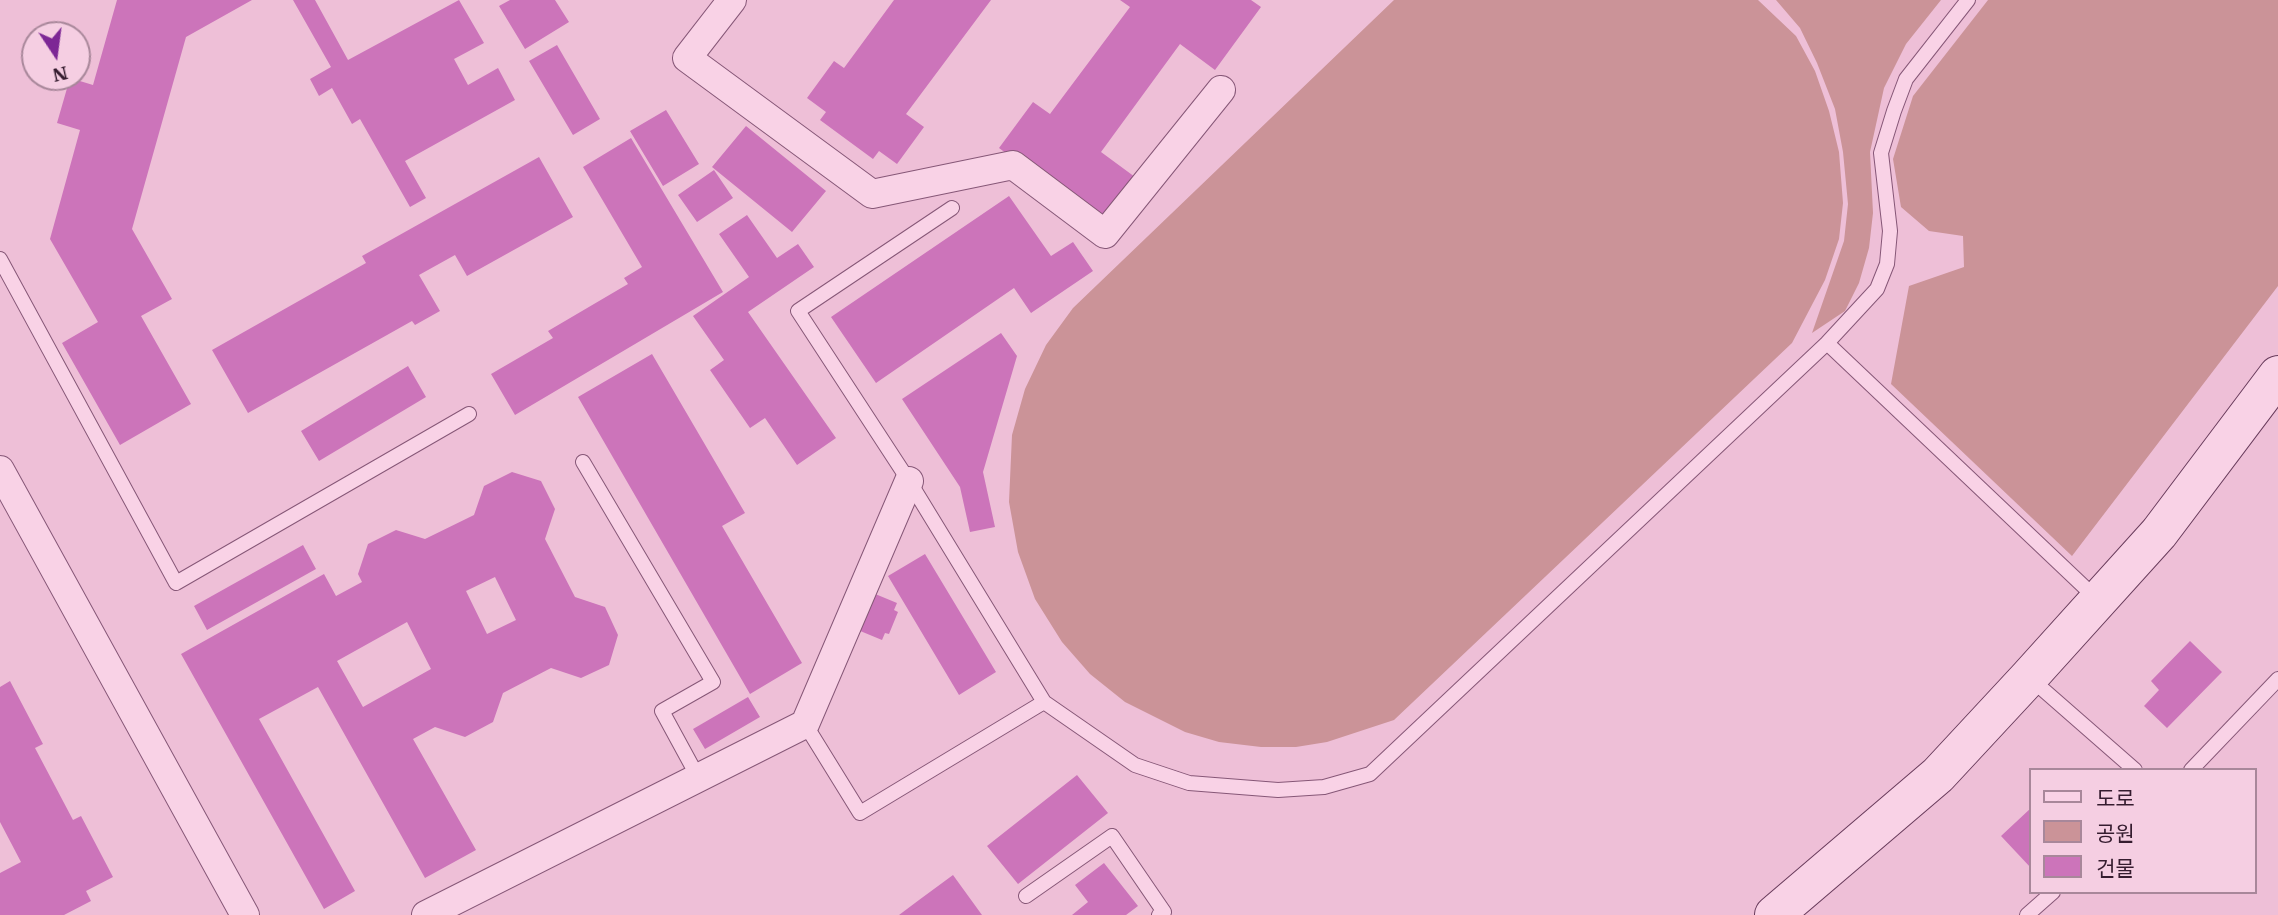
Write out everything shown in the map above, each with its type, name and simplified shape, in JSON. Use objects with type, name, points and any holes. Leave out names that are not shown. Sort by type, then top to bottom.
[{"type":"main road","points":[[1774,915],[1938,775],[2100,601],[2159,533],[2278,375]]},
{"type":"street","points":[[732,0],[687,58],[872,194],[1013,165],[1105,234],[1222,90]]},
{"type":"street","points":[[0,470],[240,913]]},
{"type":"street","points":[[426,915],[805,724],[909,481]]},
{"type":"lane","points":[[952,208],[798,311],[909,481],[1044,702],[1135,765],[1189,783],[1278,790],[1324,787],[1370,774],[1827,343],[1877,289],[1887,264],[1890,231],[1881,153],[1906,79],[1968,0]]},
{"type":"lane","points":[[0,259],[176,583],[470,414]]},
{"type":"lane","points":[[1827,343],[2100,601]]},
{"type":"lane","points":[[583,462],[713,682],[662,711],[698,779]]},
{"type":"lane","points":[[2029,677],[2133,768]]},
{"type":"lane","points":[[2193,768],[2278,679]]},
{"type":"lane","points":[[805,724],[860,813],[1044,702]]},
{"type":"lane","points":[[1026,896],[1112,835],[1164,912],[1159,915]]},
{"type":"lane","points":[[2026,915],[2051,894]]},
{"type":"green space","points":[[1394,0],[1758,0],[1796,36],[1815,71],[1829,111],[1839,152],[1843,203],[1839,239],[1825,280],[1792,343],[1394,720],[1327,742],[1296,747],[1261,747],[1219,742],[1185,732],[1125,702],[1090,674],[1062,642],[1035,599],[1018,552],[1009,502],[1012,435],[1025,389],[1046,345],[1073,308]]},
{"type":"green space","points":[[1776,0],[1941,0],[1906,44],[1884,88],[1870,152],[1873,213],[1869,248],[1859,283],[1845,311],[1812,333],[1844,241],[1848,204],[1843,152],[1835,109],[1817,63],[1800,28]]},
{"type":"green space","points":[[1988,0],[2278,0],[2278,286],[2072,556],[1891,384],[1909,286],[1964,267],[1963,236],[1929,231],[1901,207],[1893,159],[1913,96]]},
{"type":"building","points":[[117,0],[252,0],[186,37],[132,229],[172,299],[141,316],[191,404],[120,445],[62,343],[98,322],[50,239],[80,130],[57,123],[66,91],[91,91]]},
{"type":"building","points":[[293,0],[315,0],[348,60],[459,0],[484,43],[454,59],[468,85],[498,68],[515,100],[405,161],[426,198],[410,207],[360,119],[352,124],[332,88],[319,96],[310,79],[331,67]]},
{"type":"building","points":[[510,0],[555,0],[569,22],[525,49],[499,6]]},
{"type":"building","points":[[894,0],[991,0],[906,114],[924,127],[897,164],[879,151],[873,159],[820,120],[826,112],[807,98],[834,61],[844,68]]},
{"type":"building","points":[[1120,0],[1251,0],[1261,7],[1215,70],[1180,44],[1101,152],[1135,177],[1101,223],[999,148],[1033,102],[1050,114],[1130,7]]},
{"type":"building","points":[[557,45],[600,119],[573,135],[529,61]]},
{"type":"building","points":[[666,110],[699,164],[663,186],[630,131]]},
{"type":"building","points":[[746,126],[826,191],[792,232],[712,167]]},
{"type":"building","points":[[631,138],[723,292],[515,415],[491,374],[553,338],[548,331],[628,284],[624,278],[642,267],[583,167]]},
{"type":"building","points":[[539,157],[573,217],[467,276],[455,255],[419,275],[440,311],[415,325],[412,321],[248,413],[212,350],[366,263],[362,256]]},
{"type":"building","points":[[714,170],[733,198],[697,222],[678,195]]},
{"type":"building","points":[[1009,196],[1051,256],[1073,242],[1093,271],[1031,313],[1014,288],[876,383],[831,317]]},
{"type":"building","points":[[747,215],[777,258],[798,244],[814,267],[748,312],[836,438],[797,465],[765,418],[750,428],[710,370],[724,360],[693,316],[749,277],[719,234]]},
{"type":"building","points":[[1001,333],[1017,356],[983,472],[995,527],[970,532],[960,487],[902,399]]},
{"type":"building","points":[[652,354],[745,513],[722,526],[802,663],[750,694],[578,397]]},
{"type":"building","points":[[408,366],[426,397],[319,461],[301,431]]},
{"type":"building","points":[[512,472],[541,481],[555,509],[545,539],[575,597],[605,607],[618,635],[609,665],[581,678],[551,668],[503,693],[493,722],[465,737],[435,727],[413,739],[476,850],[425,878],[318,687],[259,719],[355,891],[324,909],[181,654],[324,574],[336,596],[362,582],[358,574],[368,544],[396,530],[425,539],[474,515],[484,486]],"holes":[[[495,577],[516,620],[487,634],[466,591]],[[407,622],[431,669],[363,707],[337,661]]]},
{"type":"building","points":[[303,545],[316,569],[207,630],[194,606]]},
{"type":"building","points":[[925,554],[996,672],[959,695],[888,576]]},
{"type":"building","points":[[868,591],[897,603],[894,610],[898,612],[889,634],[885,633],[882,640],[853,628]]},
{"type":"building","points":[[2190,641],[2222,672],[2167,728],[2144,706],[2159,690],[2151,681]]},
{"type":"building","points":[[10,681],[43,744],[35,748],[73,820],[81,816],[113,877],[86,891],[91,901],[64,915],[0,915],[0,873],[21,862],[0,822],[0,687]]},
{"type":"building","points":[[748,697],[760,717],[705,749],[693,729]]},
{"type":"building","points":[[1077,775],[1108,813],[1018,884],[987,846]]},
{"type":"building","points":[[2030,809],[2030,867],[2001,836]]},
{"type":"building","points":[[1104,863],[1138,906],[1126,915],[1072,915],[1088,902],[1075,885]]},
{"type":"building","points":[[953,875],[982,915],[899,915],[919,900]]}]
